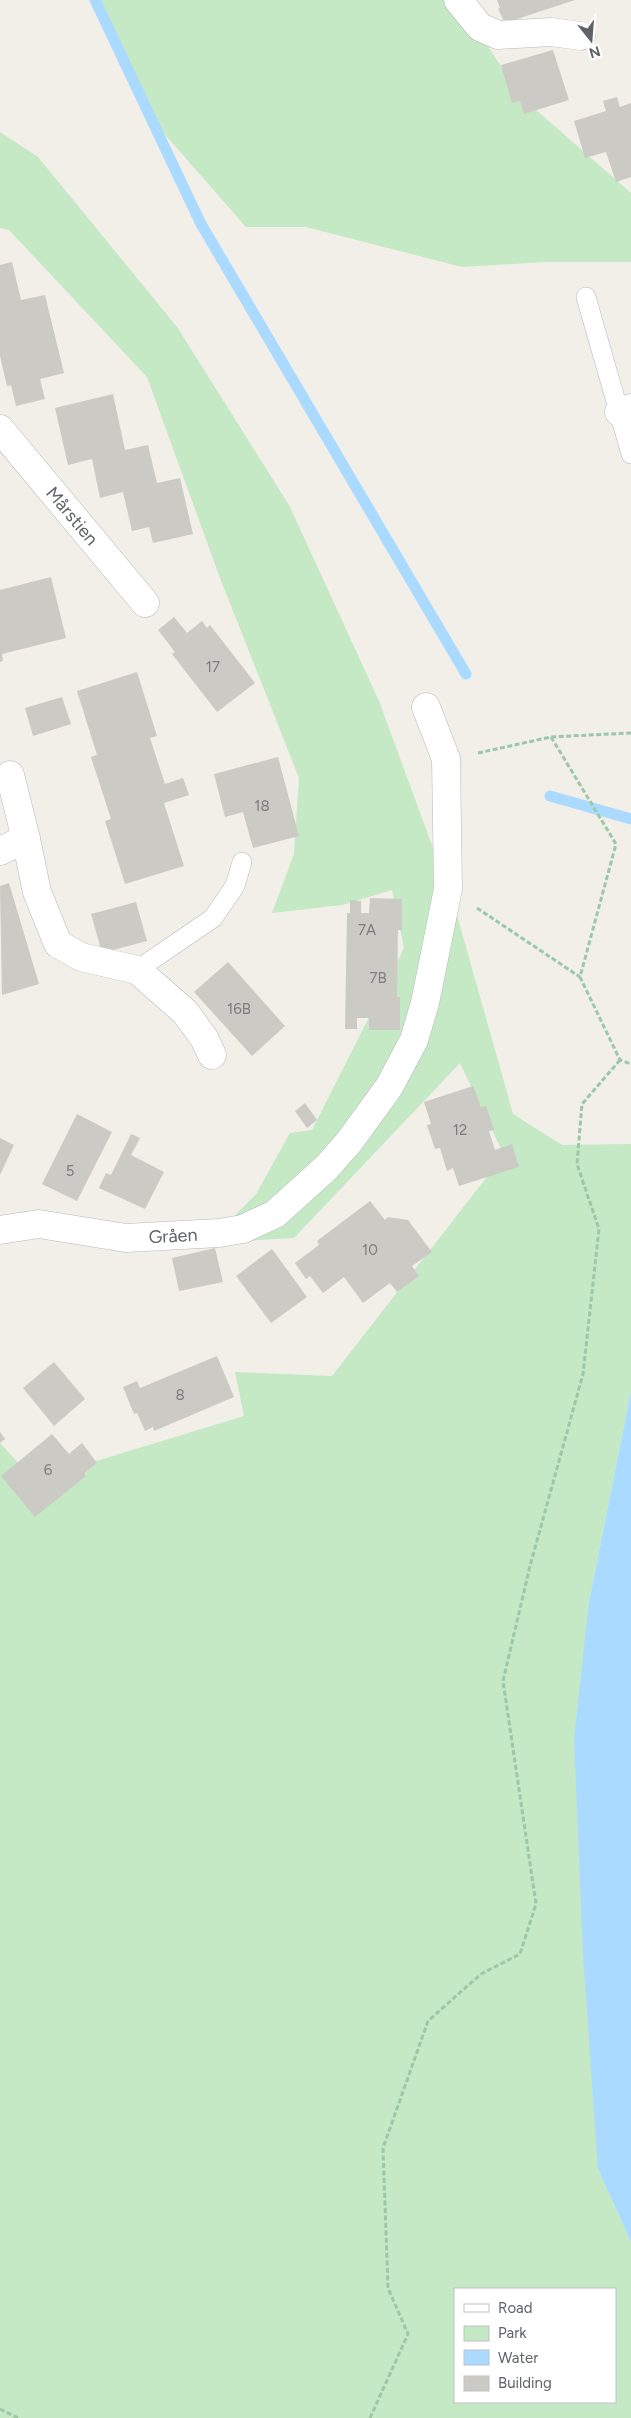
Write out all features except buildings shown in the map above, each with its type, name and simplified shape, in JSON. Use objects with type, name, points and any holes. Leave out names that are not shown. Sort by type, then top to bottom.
[{"type":"street","points":[[458,0],[480,27],[498,35],[551,32],[582,36]]},
{"type":"street","name":"Mårstien","points":[[0,429],[145,603]]},
{"type":"street","name":"Gråen","points":[[0,1230],[39,1224],[126,1238],[220,1233],[243,1229],[275,1214],[326,1168],[349,1142],[389,1087],[414,1040],[425,1003],[448,889],[446,759],[426,706]]},
{"type":"street","points":[[10,775],[37,892],[58,944],[81,957],[137,970],[185,1012],[204,1038],[212,1055]]},
{"type":"street","points":[[0,851],[26,839]]},
{"type":"lane","points":[[586,297],[625,410],[631,454]]},
{"type":"lane","points":[[137,970],[212,918],[235,886],[242,862]]},
{"type":"path","points":[[446,759],[551,737],[631,733]]},
{"type":"path","points":[[551,737],[616,844],[580,977]]},
{"type":"path","points":[[448,889],[580,977],[620,1060],[631,1064]]},
{"type":"path","points":[[370,2418],[408,2334],[388,2288],[383,2148],[428,2021],[481,1974],[520,1954],[536,1904],[503,1681],[530,1566],[583,1374],[599,1229],[576,1164],[582,1104],[620,1060]]},
{"type":"path","points":[[0,2409],[18,2418]]},
{"type":"green space","points":[[95,0],[459,0],[519,95],[631,193],[631,262],[545,262],[462,267],[306,227],[246,227],[154,122]]},
{"type":"green space","points":[[0,132],[38,157],[177,327],[289,505],[379,701],[455,908],[513,1114],[562,1145],[631,1144],[631,1391],[589,1602],[598,2169],[631,2242],[631,2418],[0,2418],[0,1443],[34,1480],[244,1416],[235,1372],[332,1376],[504,1155],[460,1063],[294,1238],[208,1243],[256,1194],[290,1133],[312,1130],[404,948],[392,890],[342,905],[272,913],[294,854],[299,778],[220,578],[147,377],[9,230],[0,228]]},
{"type":"water","points":[[631,1391],[631,2242],[598,2169],[583,1954],[574,1739],[589,1602]]},
{"type":"waterway","points":[[95,0],[201,224],[466,674]]},
{"type":"waterway","points":[[550,796],[631,819]]}]
